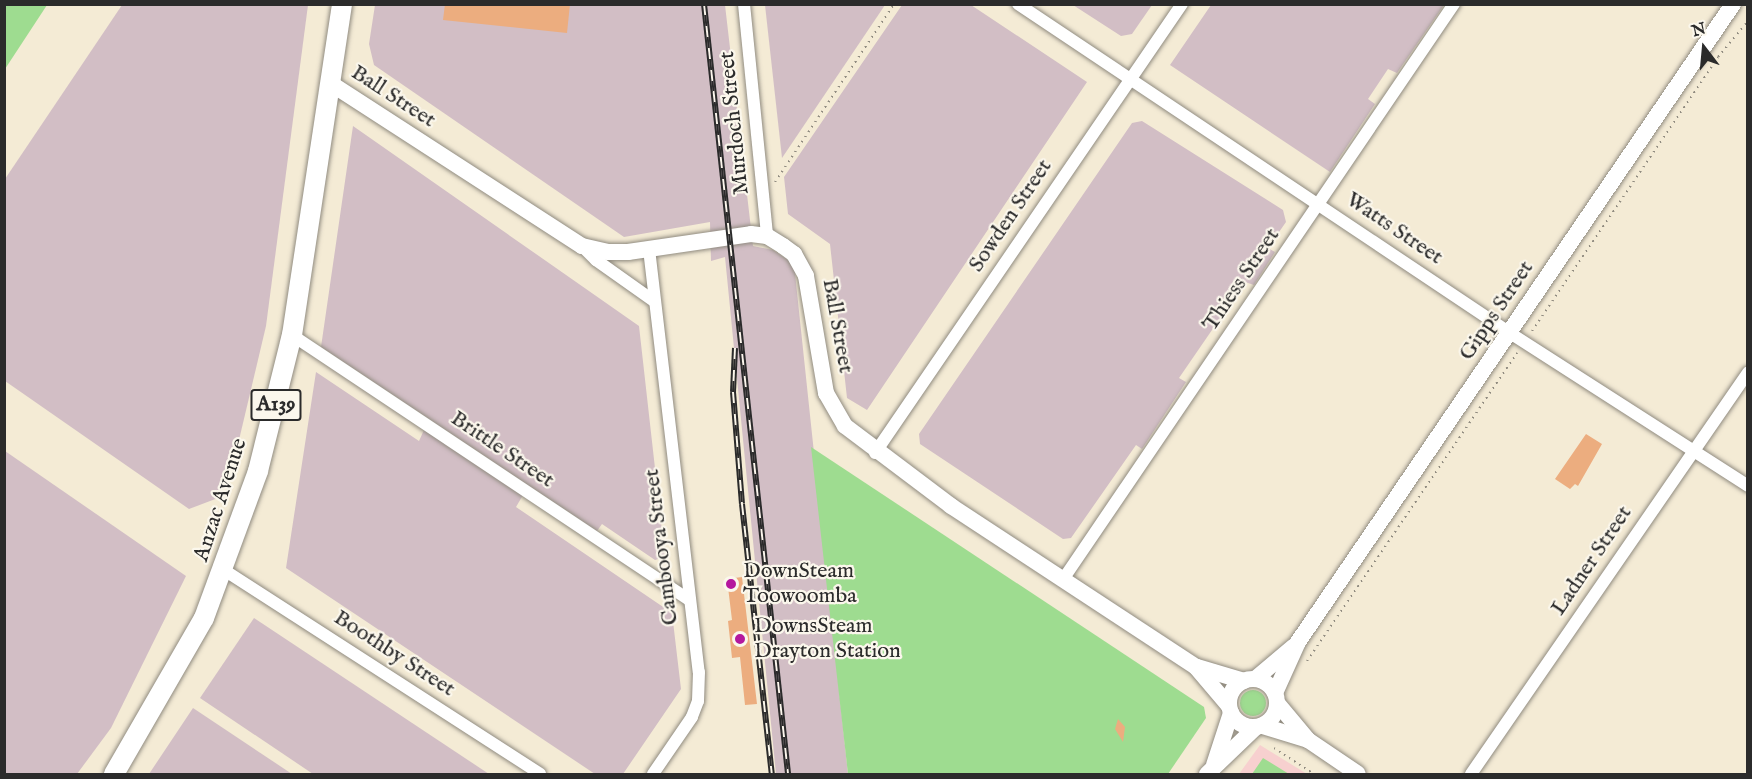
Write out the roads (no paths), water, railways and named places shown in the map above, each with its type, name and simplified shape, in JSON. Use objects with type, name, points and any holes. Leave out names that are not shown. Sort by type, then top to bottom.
[{"type":"highway","name":"Anzac Avenue","points":[[114,774],[204,618],[224,570],[258,471],[292,335],[342,4]]},
{"type":"main road","name":"Gipps Street","points":[[1277,698],[1298,642],[1733,4]]},
{"type":"main road","name":"Ball Street","points":[[330,83],[582,246],[608,252],[649,249],[727,235],[767,236],[794,254],[807,276],[820,364],[832,405],[845,426],[876,453],[1196,667],[1230,709]]},
{"type":"main road","name":"Gipps Street","points":[[1250,680],[1298,642]]},
{"type":"main road","name":"Ball Street","points":[[1196,667],[1250,680]]},
{"type":"main road","points":[[1210,770],[1230,709],[1233,691],[1250,680],[1267,683],[1308,740],[1358,774]]},
{"type":"main road","points":[[1210,770],[1261,732],[1274,717],[1277,698]]},
{"type":"main road","points":[[1230,709],[1241,724],[1261,732],[1308,740]]},
{"type":"street","name":"Murdoch Street","points":[[744,4],[767,236]]},
{"type":"street","name":"Watts Street","points":[[1018,4],[1510,333],[1748,486]]},
{"type":"street","name":"Sowden Street","points":[[876,453],[1182,4]]},
{"type":"street","name":"Thiess Street","points":[[1064,578],[1454,4]]},
{"type":"street","points":[[582,246],[596,260],[655,302]]},
{"type":"street","name":"Cambooya Street","points":[[649,249],[699,672],[698,701],[686,728],[653,774]]},
{"type":"street","name":"Brittle Street","points":[[292,335],[689,600]]},
{"type":"street","name":"Ladner Street","points":[[1471,774],[1748,372]]},
{"type":"street","name":"Boothby Street","points":[[224,570],[540,774]]},
{"type":"railway","points":[[704,4],[788,774]]},
{"type":"railway","points":[[735,348],[733,392],[742,504],[772,774]]},
{"type":"place","name":"DownSteam Toowoomba","points":[[731,584]]},
{"type":"place","name":"DownsSteam Drayton Station","points":[[740,639]]}]
